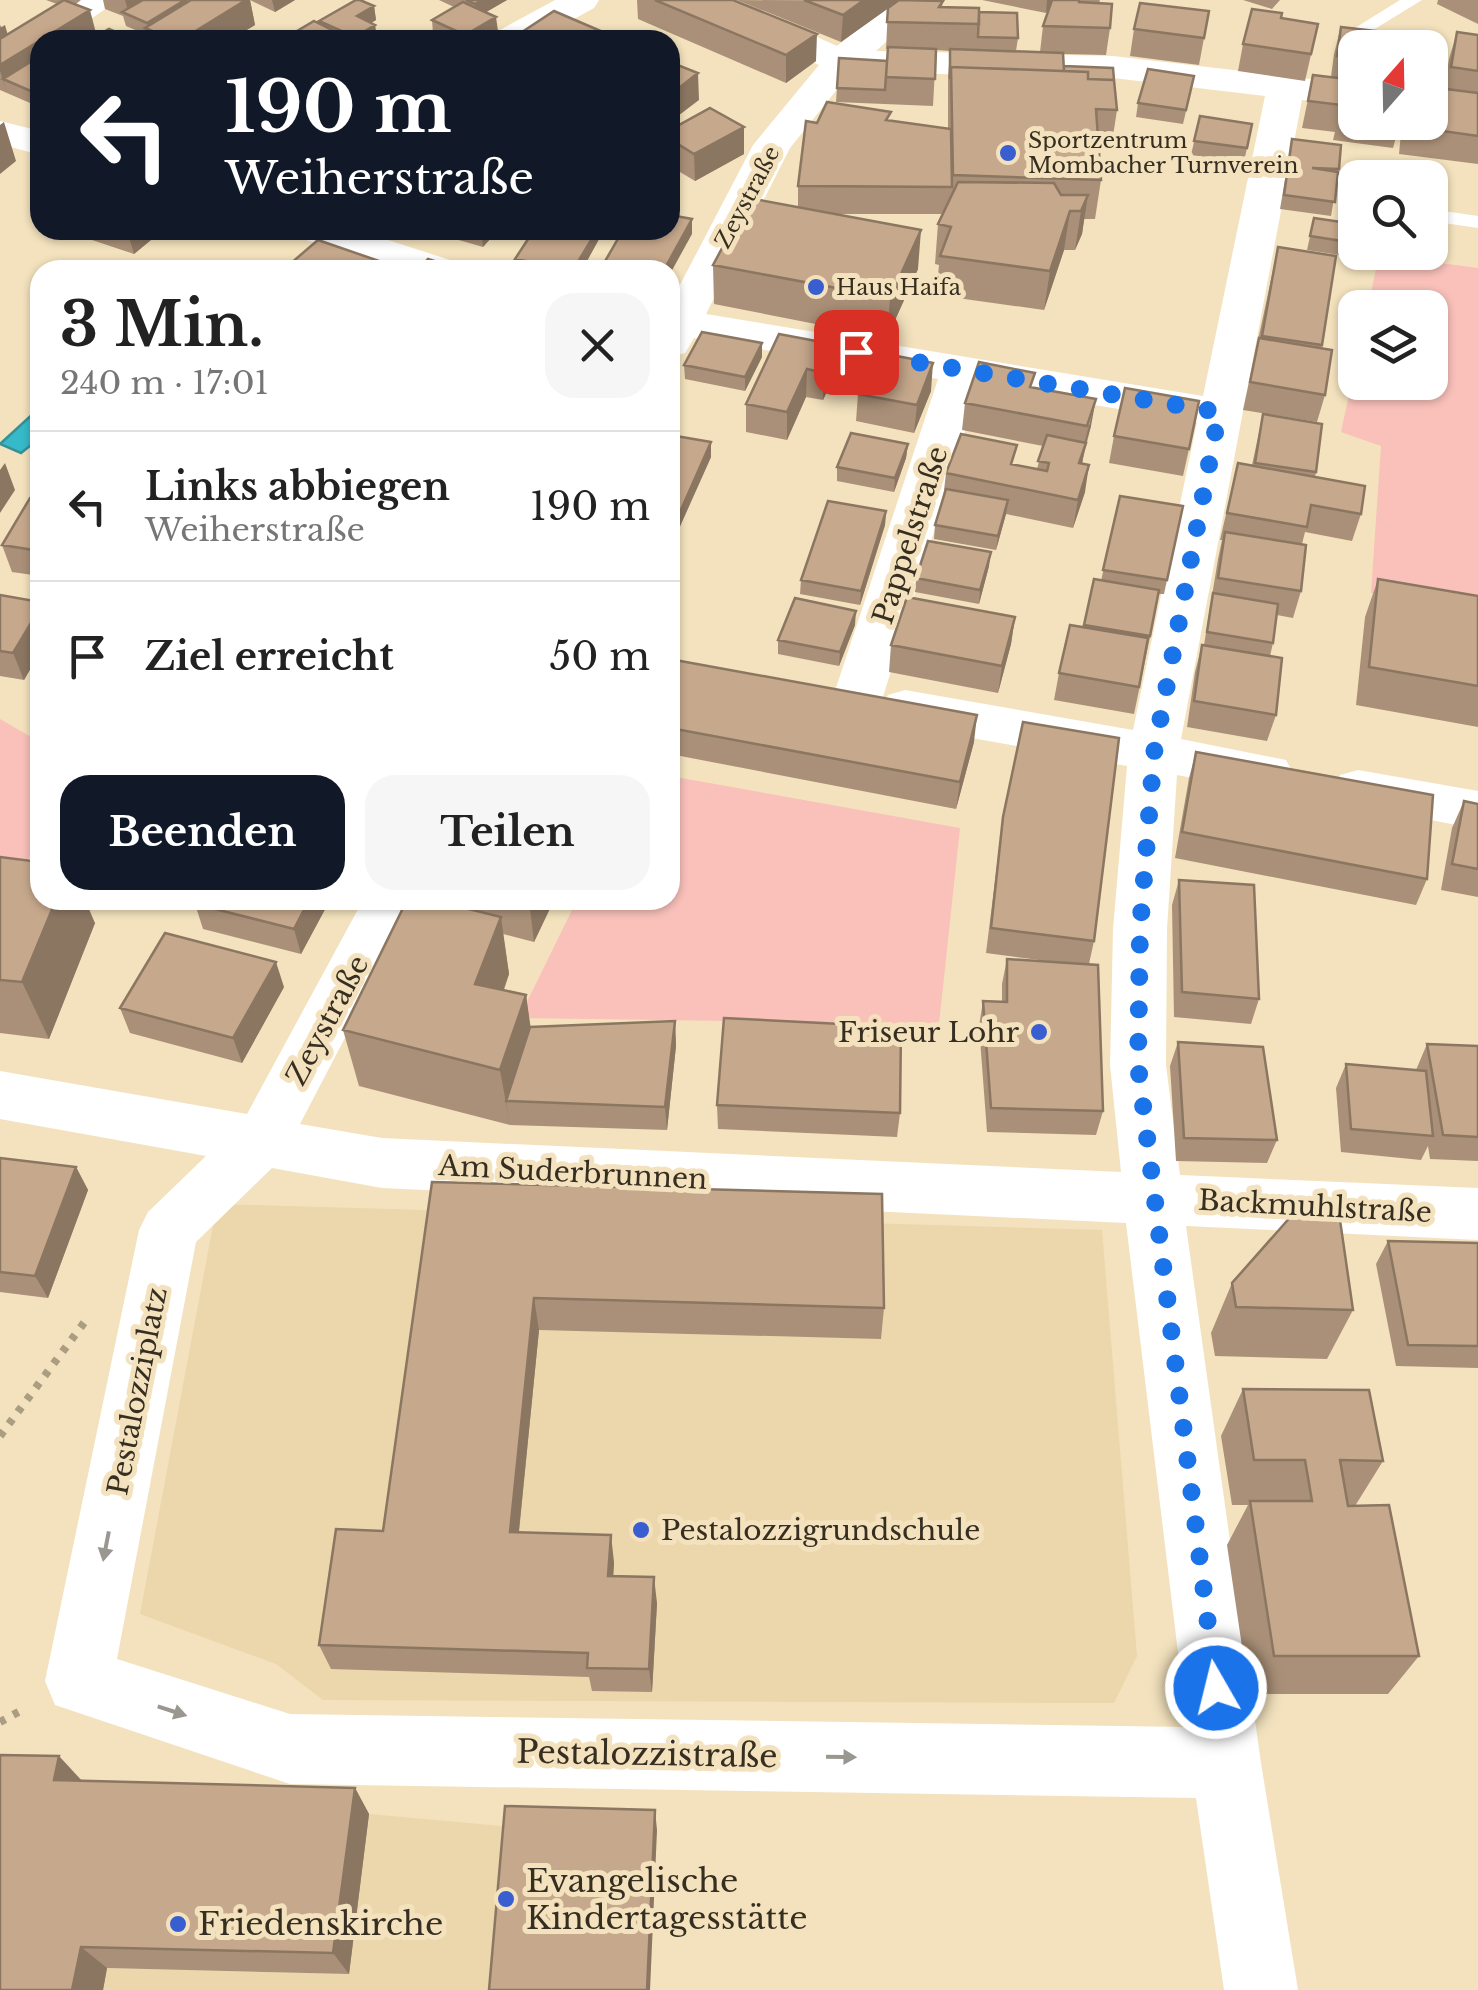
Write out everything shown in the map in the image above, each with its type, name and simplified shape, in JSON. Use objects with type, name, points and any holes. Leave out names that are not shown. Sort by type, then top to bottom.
[{"type":"street","points":[[52,30],[100,0]]},
{"type":"street","points":[[527,30],[581,0]]},
{"type":"street","points":[[705,0],[841,61],[1113,67],[1338,93]]},
{"type":"street","name":"Zeystraße","points":[[680,316],[772,145],[841,61],[914,0]]},
{"type":"street","points":[[0,62],[30,43]]},
{"type":"street","points":[[1261,1990],[1226,1763],[1138,1065],[1140,929],[1154,753],[1286,86]]},
{"type":"street","points":[[347,240],[408,260]]},
{"type":"street","points":[[680,330],[1219,412]]},
{"type":"street","name":"Pappelstraße","points":[[962,370],[838,696],[1154,753]]},
{"type":"street","points":[[1154,753],[1478,810]]},
{"type":"street","name":"Zeystraße","points":[[263,1139],[385,910]]},
{"type":"street","name":"Am Suderbrunnen","points":[[0,1094],[382,1163],[1152,1199]]},
{"type":"street","name":"Pestalozziplatz","points":[[79,1681],[169,1230],[263,1139]]},
{"type":"street","name":"Backmuhlstraße","points":[[1152,1199],[1478,1214]]},
{"type":"street","name":"Pestalozzistraße","points":[[79,1681],[290,1749],[1226,1763]]},
{"type":"lane","points":[[1360,30],[1412,0]]},
{"type":"lane","points":[[1448,218],[1478,222]]},
{"type":"path","points":[[0,1436],[99,1303]]},
{"type":"shaded area","points":[[1448,264],[1478,268],[1478,612],[1371,593],[1381,446],[1341,432],[1348,400],[1448,400],[1448,290],[1372,290],[1376,270],[1448,270]]},
{"type":"shaded area","points":[[0,719],[30,736],[30,856],[9,893],[0,889]]},
{"type":"shaded area","points":[[680,778],[960,828],[939,1024],[519,1018],[572,910],[680,910]]},
{"type":"shaded area","name":"Pestalozzigrundschule","points":[[217,1204],[1102,1230],[1137,1656],[1114,1703],[323,1700],[276,1664],[140,1614]]},
{"type":"shaded area","name":"Evangelische Kindertagesstätte","points":[[369,1814],[512,1827],[657,1830],[650,1990],[103,1990],[107,1968],[348,1974]]},
{"type":"water","points":[[30,416],[30,446],[21,453],[0,444]]},
{"type":"building","points":[[64,0],[90,10],[57,30],[30,30],[30,47],[0,65],[0,39]]},
{"type":"building","points":[[143,0],[185,0],[147,23],[122,12]]},
{"type":"building","points":[[191,0],[246,0],[197,30],[145,28]]},
{"type":"building","points":[[356,0],[374,6],[357,16],[375,25],[367,30],[339,30],[319,21]]},
{"type":"building","points":[[655,0],[733,0],[817,34],[786,55]]},
{"type":"building","points":[[804,0],[864,0],[843,15]]},
{"type":"building","points":[[899,0],[943,1],[939,7],[979,8],[979,24],[887,22],[888,8]]},
{"type":"building","points":[[1052,0],[1112,4],[1110,28],[1043,26]]},
{"type":"building","points":[[463,2],[496,17],[474,30],[454,30],[432,20]]},
{"type":"building","points":[[1140,3],[1209,11],[1204,38],[1134,29]]},
{"type":"building","points":[[1252,9],[1318,24],[1311,54],[1243,44]]},
{"type":"building","points":[[554,11],[598,30],[525,30]]},
{"type":"building","points":[[979,12],[1017,13],[1018,38],[978,37]]},
{"type":"building","points":[[314,21],[332,30],[299,30]]},
{"type":"building","points":[[1457,32],[1478,35],[1478,71],[1451,67]]},
{"type":"building","points":[[888,47],[936,49],[935,79],[886,77]]},
{"type":"building","points":[[950,49],[1063,53],[1064,71],[951,67],[950,79]]},
{"type":"building","points":[[839,58],[887,61],[885,90],[837,88]]},
{"type":"building","points":[[30,62],[30,91],[3,79]]},
{"type":"building","points":[[680,66],[698,73],[680,87]]},
{"type":"building","points":[[1064,66],[1113,68],[1114,80],[1088,79],[1088,72],[1064,71]]},
{"type":"building","points":[[951,67],[1088,72],[1088,79],[1114,80],[1117,110],[1096,109],[1101,180],[953,175]]},
{"type":"building","points":[[1148,69],[1194,76],[1186,110],[1138,103]]},
{"type":"building","points":[[1313,75],[1338,78],[1338,105],[1308,101]]},
{"type":"building","points":[[1448,89],[1478,93],[1478,136],[1448,132]]},
{"type":"building","points":[[827,102],[891,112],[886,120],[951,129],[952,187],[798,186],[806,121],[817,123]]},
{"type":"building","points":[[710,108],[744,127],[694,154],[680,145],[680,124]]},
{"type":"building","points":[[1200,116],[1252,124],[1247,148],[1194,141]]},
{"type":"building","points":[[1292,139],[1341,145],[1338,169],[1312,168],[1338,172],[1335,202],[1284,195]]},
{"type":"building","points":[[958,182],[1054,183],[1061,195],[1088,195],[1081,211],[1070,211],[1050,271],[940,256],[951,227],[938,224]]},
{"type":"building","points":[[749,198],[921,230],[890,298],[713,265]]},
{"type":"building","points":[[680,217],[692,219],[669,260],[606,260],[617,240],[680,240]]},
{"type":"building","points":[[1314,218],[1338,222],[1338,240],[1310,236]]},
{"type":"building","points":[[318,240],[376,260],[295,260]]},
{"type":"building","points":[[527,240],[591,240],[579,260],[515,259]]},
{"type":"building","points":[[1278,247],[1336,256],[1322,345],[1262,336]]},
{"type":"building","points":[[702,332],[762,343],[745,377],[684,365]]},
{"type":"building","points":[[779,334],[837,345],[824,373],[807,369],[787,412],[746,404]]},
{"type":"building","points":[[1259,338],[1332,350],[1325,395],[1250,382]]},
{"type":"building","points":[[876,352],[933,363],[917,405],[858,394]]},
{"type":"building","points":[[979,362],[1035,373],[1030,387],[1096,399],[1087,426],[965,403]]},
{"type":"building","points":[[1125,388],[1199,401],[1189,449],[1114,436]]},
{"type":"building","points":[[1263,414],[1322,424],[1316,472],[1255,463]]},
{"type":"building","points":[[851,433],[908,444],[895,478],[837,467]]},
{"type":"building","points":[[961,434],[1017,445],[1011,464],[1047,471],[1049,463],[1038,461],[1047,435],[1086,443],[1079,463],[1089,465],[1078,500],[946,473]]},
{"type":"building","points":[[680,437],[711,442],[680,512]]},
{"type":"building","points":[[1238,463],[1365,486],[1361,514],[1311,505],[1307,527],[1227,513]]},
{"type":"building","points":[[946,489],[1008,500],[998,536],[935,525]]},
{"type":"building","points":[[1120,496],[1183,506],[1167,580],[1103,570]]},
{"type":"building","points":[[30,498],[30,549],[2,545]]},
{"type":"building","points":[[828,501],[886,511],[861,591],[801,580]]},
{"type":"building","points":[[1225,532],[1306,545],[1301,591],[1218,578]]},
{"type":"building","points":[[928,541],[991,552],[980,590],[916,578]]},
{"type":"building","points":[[1094,579],[1159,590],[1150,636],[1084,625]]},
{"type":"building","points":[[1378,579],[1478,596],[1478,686],[1369,667]]},
{"type":"building","points":[[1213,593],[1278,604],[1273,643],[1207,632]]},
{"type":"building","points":[[0,595],[30,600],[30,625],[13,653],[0,651]]},
{"type":"building","points":[[907,597],[1015,617],[1002,666],[891,645]]},
{"type":"building","points":[[795,598],[856,611],[840,652],[778,640]]},
{"type":"building","points":[[1070,625],[1148,638],[1139,687],[1059,673]]},
{"type":"building","points":[[1202,645],[1282,658],[1276,715],[1194,701]]},
{"type":"building","points":[[680,661],[977,715],[960,782],[680,730]]},
{"type":"building","points":[[1023,722],[1119,738],[1094,941],[991,928],[1003,817]]},
{"type":"building","points":[[1196,752],[1433,795],[1427,879],[1182,832]]},
{"type":"building","points":[[1464,801],[1478,804],[1478,869],[1452,864]]},
{"type":"building","points":[[0,857],[30,861],[30,910],[52,910],[22,982],[0,980]]},
{"type":"building","points":[[1179,880],[1254,885],[1259,999],[1182,992]]},
{"type":"building","points":[[219,910],[304,910],[294,929]]},
{"type":"building","points":[[402,910],[473,910],[501,917],[475,984],[526,995],[500,1070],[343,1030]]},
{"type":"building","points":[[165,933],[276,962],[233,1038],[120,1008]]},
{"type":"building","points":[[1007,959],[1098,965],[1103,1111],[991,1108],[983,1001],[1007,1002]]},
{"type":"building","points":[[724,1018],[901,1027],[900,1113],[717,1105]]},
{"type":"building","points":[[675,1021],[665,1107],[506,1101],[530,1027]]},
{"type":"building","points":[[1178,1042],[1263,1047],[1277,1140],[1184,1138]]},
{"type":"building","points":[[1427,1044],[1478,1046],[1478,1137],[1443,1135]]},
{"type":"building","points":[[1346,1064],[1426,1071],[1433,1136],[1351,1129]]},
{"type":"building","points":[[0,1158],[76,1167],[35,1276],[0,1272]]},
{"type":"building","points":[[432,1182],[882,1194],[884,1308],[534,1298],[510,1532],[611,1535],[608,1576],[654,1577],[649,1669],[587,1668],[588,1653],[319,1645],[336,1529],[383,1531]]},
{"type":"building","points":[[1293,1214],[1340,1220],[1353,1310],[1236,1307],[1232,1283]]},
{"type":"building","points":[[1388,1241],[1478,1243],[1478,1346],[1408,1345]]},
{"type":"building","points":[[1243,1389],[1369,1390],[1383,1461],[1340,1460],[1348,1506],[1389,1505],[1419,1656],[1274,1656],[1250,1501],[1312,1501],[1305,1460],[1254,1460]]},
{"type":"building","name":"Friedenskirche","points":[[0,1755],[59,1756],[54,1780],[355,1788],[333,1953],[81,1947],[72,1990],[0,1990]]},
{"type":"building","points":[[505,1806],[655,1810],[647,1990],[489,1990]]},
{"type":"place","name":"Sportzentrum Mombacher Turnverein","points":[[1008,153]]},
{"type":"place","name":"Haus Haifa","points":[[816,287]]},
{"type":"place","name":"Friseur Lohr","points":[[1039,1032]]},
{"type":"place","name":"Pestalozzigrundschule","points":[[641,1530]]},
{"type":"place","name":"Evangelische Kindertagesstätte","points":[[506,1899]]},
{"type":"place","name":"Friedenskirche","points":[[178,1924]]},
{"type":"route","points":[[856,352],[1219,412],[1154,753],[1140,929],[1138,1065],[1216,1688]]}]
